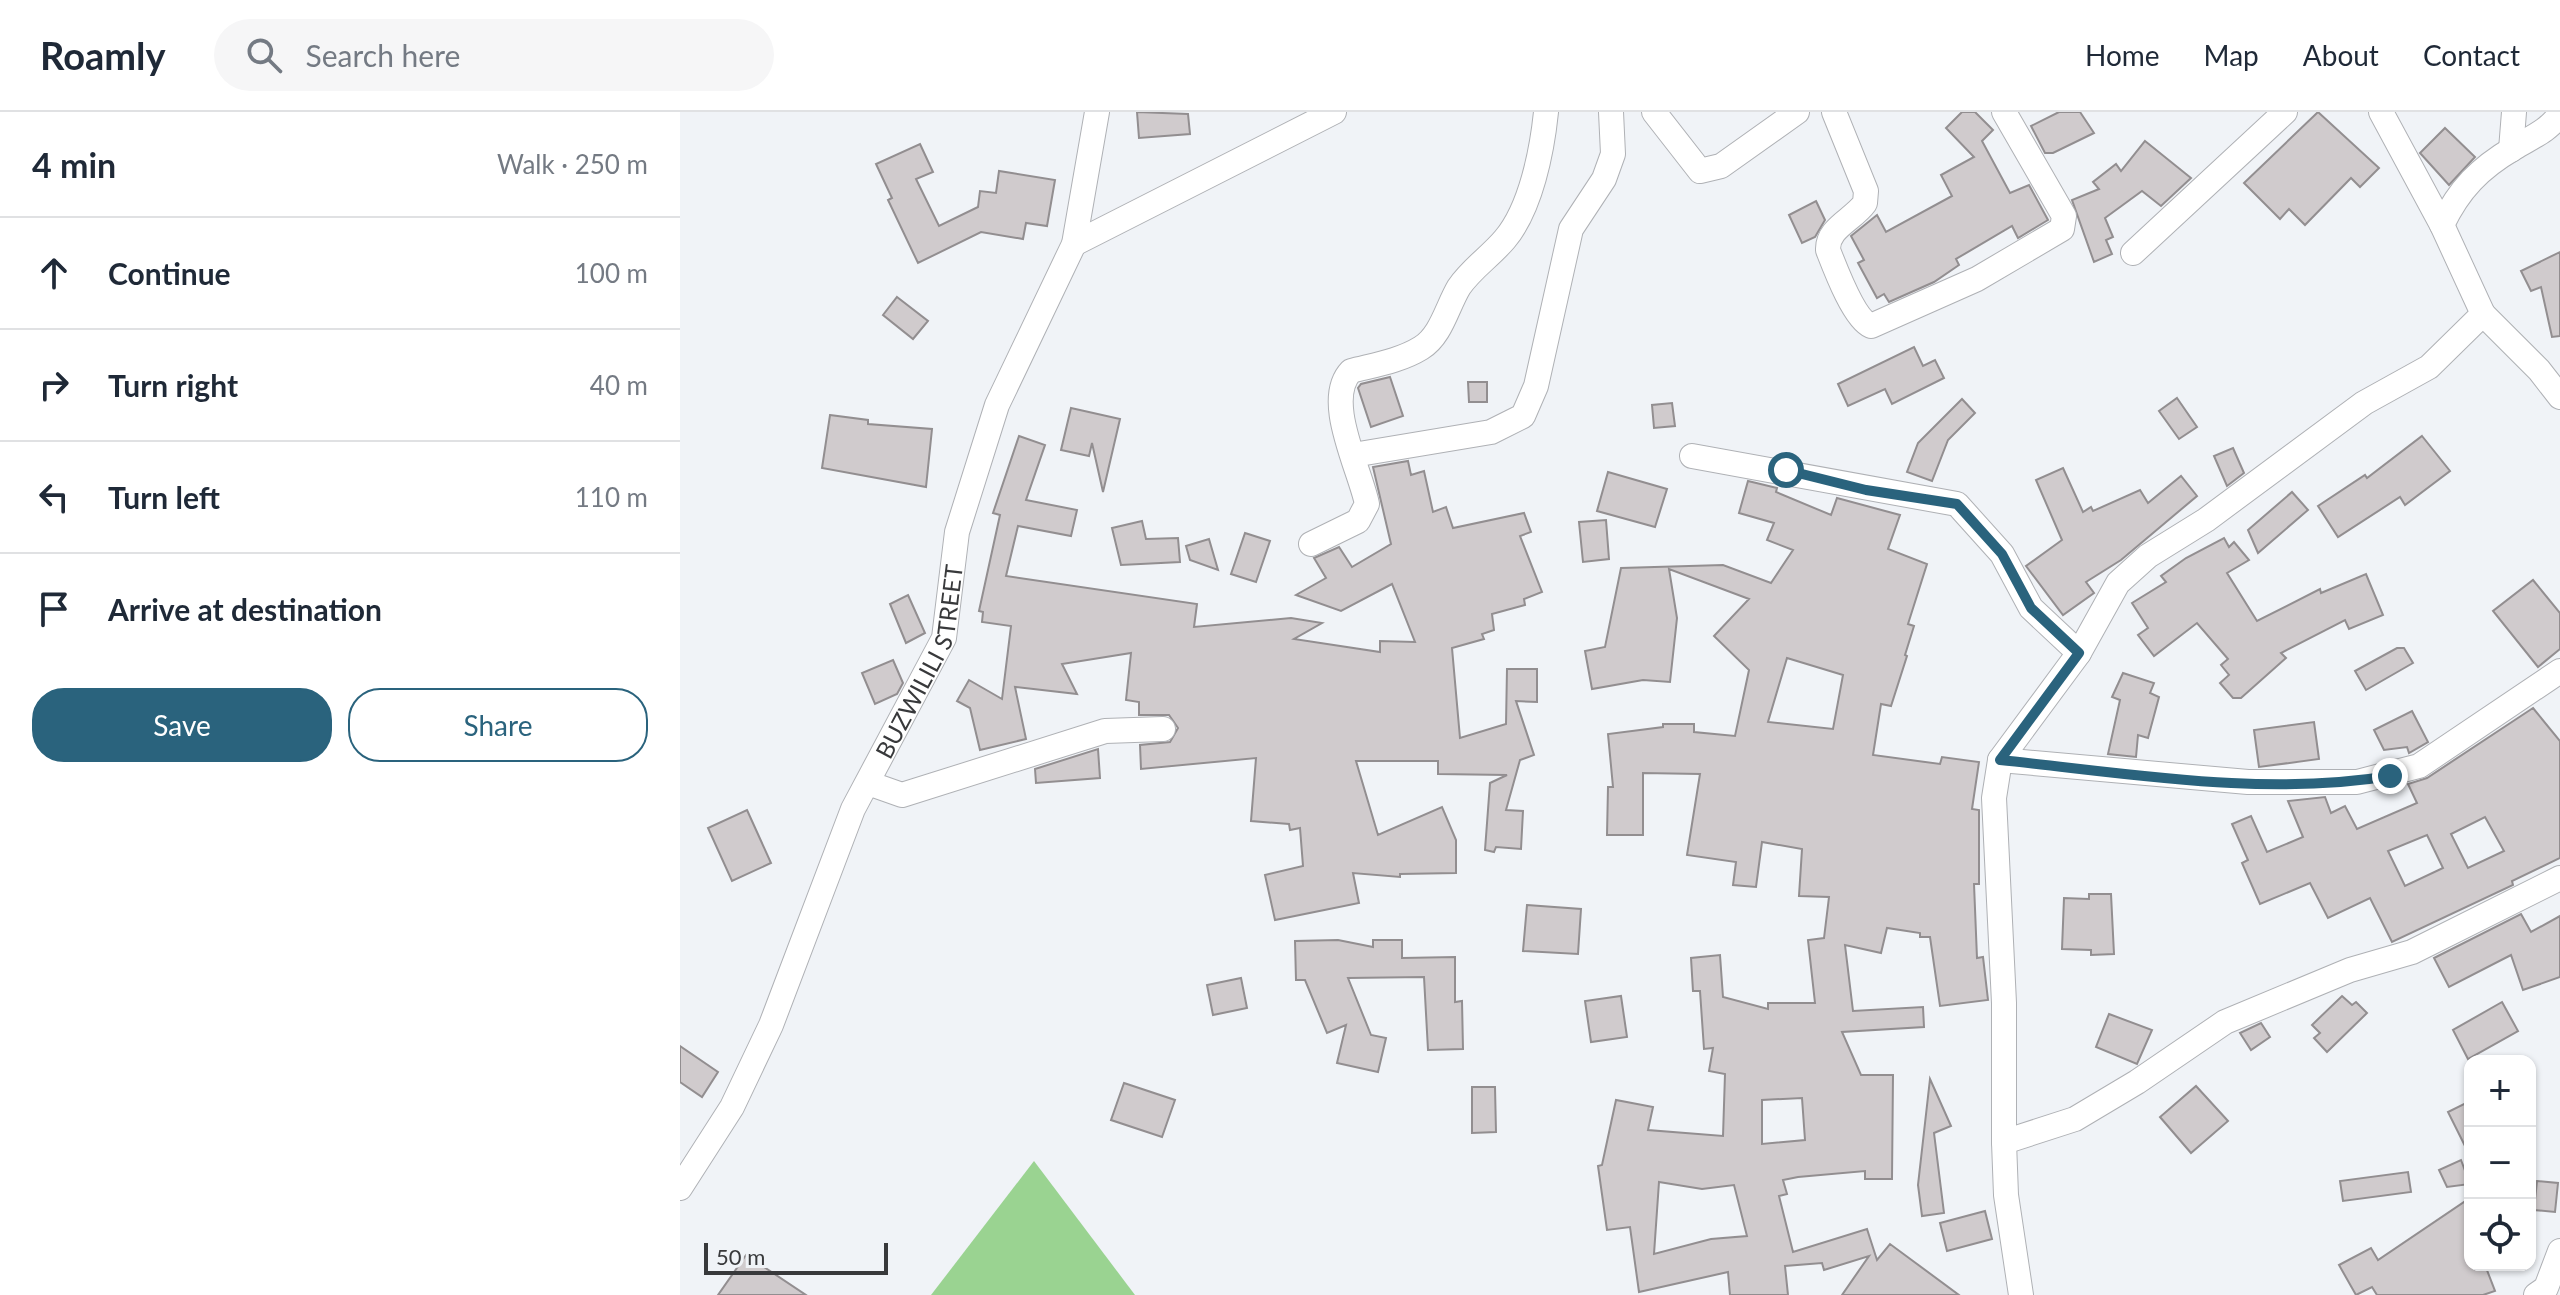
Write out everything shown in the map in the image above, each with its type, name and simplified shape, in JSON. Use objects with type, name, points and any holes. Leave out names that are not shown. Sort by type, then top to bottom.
[{"type":"street","name":"BUZWILILI STREET","points":[[680,1188],[732,1107],[771,1025],[853,809],[944,638],[957,532],[997,405],[1074,244],[1097,112]]},
{"type":"street","points":[[1074,244],[1334,112]]},
{"type":"street","points":[[1311,544],[1347,528],[1365,514],[1364,487],[1341,408],[1345,377],[1351,371],[1405,356],[1424,347],[1437,332],[1468,273],[1506,238],[1516,223],[1535,167],[1546,112]]},
{"type":"street","points":[[1353,455],[1491,432],[1523,416],[1536,386],[1571,229],[1604,179],[1613,154],[1611,112]]},
{"type":"street","points":[[1654,112],[1700,171],[1721,166],[1797,112]]},
{"type":"street","points":[[1834,112],[1866,191],[1865,203],[1833,232],[1828,240],[1828,250],[1864,324],[1871,326],[1977,279],[2062,229],[2064,216],[2004,112]]},
{"type":"street","points":[[2133,253],[2285,112]]},
{"type":"street","points":[[2381,112],[2442,225],[2483,314],[2539,370],[2560,397]]},
{"type":"street","points":[[2511,150],[2514,112]]},
{"type":"street","points":[[2442,225],[2457,195],[2470,179],[2511,150],[2551,128],[2560,114]]},
{"type":"street","points":[[2021,1295],[2006,1195],[2004,1003],[1994,798],[2000,760],[2079,653],[2118,583],[2148,556],[2206,520],[2364,403],[2429,367],[2483,314]]},
{"type":"street","points":[[1692,456],[1957,504],[2002,554],[2031,608],[2079,653]]},
{"type":"street","points":[[2000,760],[2248,782],[2357,782],[2419,766],[2560,671]]},
{"type":"street","points":[[868,783],[902,795],[1105,731],[1163,729]]},
{"type":"street","points":[[2004,1142],[2075,1119],[2137,1082],[2225,1022],[2350,970],[2412,952],[2560,878]]},
{"type":"street","points":[[2536,1295],[2546,1288],[2560,1251]]},
{"type":"green space","points":[[1034,1161],[1135,1295],[931,1295]]},
{"type":"building","points":[[1137,112],[1188,114],[1190,134],[1139,138]]},
{"type":"building","points":[[1962,112],[1975,112],[1993,130],[1982,141],[2010,193],[2029,185],[2048,220],[2018,238],[2012,226],[1956,259],[1959,265],[1934,282],[1889,302],[1884,294],[1877,298],[1858,263],[1864,260],[1851,236],[1877,215],[1886,232],[1952,196],[1941,175],[1974,157],[1946,128]]},
{"type":"building","points":[[2059,112],[2080,112],[2094,133],[2053,153],[2045,153],[2031,126]]},
{"type":"building","points":[[2318,112],[2379,168],[2360,187],[2351,178],[2305,225],[2289,209],[2280,219],[2244,183]]},
{"type":"building","points":[[2445,128],[2475,157],[2449,185],[2420,153]]},
{"type":"building","points":[[2145,141],[2191,178],[2161,206],[2142,191],[2105,218],[2113,237],[2106,240],[2112,254],[2094,262],[2072,200],[2099,189],[2093,182],[2116,164],[2121,171]]},
{"type":"building","points":[[920,144],[933,172],[916,179],[939,226],[978,207],[980,191],[996,193],[999,171],[1055,180],[1047,226],[1026,223],[1023,239],[981,232],[918,263],[888,200],[892,198],[876,164]]},
{"type":"building","points":[[1816,201],[1825,220],[1815,237],[1802,243],[1789,215]]},
{"type":"building","points":[[2560,252],[2560,336],[2552,337],[2541,287],[2531,291],[2521,271]]},
{"type":"building","points":[[897,297],[928,321],[913,339],[883,315]]},
{"type":"building","points":[[1914,347],[1923,366],[1935,360],[1944,378],[1892,404],[1885,389],[1848,406],[1838,384]]},
{"type":"building","points":[[1390,377],[1403,416],[1371,427],[1358,388],[1361,384]]},
{"type":"building","points":[[1468,382],[1487,382],[1487,402],[1469,402]]},
{"type":"building","points":[[2177,398],[2197,427],[2179,439],[2159,411]]},
{"type":"building","points":[[1962,399],[1975,413],[1948,440],[1932,481],[1907,472],[1918,443]]},
{"type":"building","points":[[1672,403],[1675,426],[1654,428],[1652,405]]},
{"type":"building","points":[[1071,408],[1120,419],[1103,492],[1092,443],[1089,456],[1061,450]]},
{"type":"building","points":[[830,415],[868,420],[868,424],[932,429],[926,487],[822,468]]},
{"type":"building","points":[[1019,436],[1045,445],[1026,500],[1077,510],[1071,536],[1018,526],[1006,576],[1197,604],[1194,627],[1291,618],[1322,623],[1294,639],[1380,652],[1380,641],[1415,642],[1392,584],[1341,611],[1296,595],[1326,578],[1314,558],[1339,547],[1352,567],[1391,544],[1373,467],[1408,461],[1411,475],[1424,471],[1433,512],[1446,507],[1453,528],[1524,513],[1531,532],[1520,536],[1542,592],[1524,599],[1525,605],[1492,614],[1494,630],[1482,634],[1484,639],[1452,648],[1460,738],[1506,724],[1507,669],[1537,669],[1537,702],[1516,701],[1534,755],[1520,760],[1506,810],[1523,811],[1521,849],[1496,847],[1494,852],[1485,850],[1490,783],[1507,775],[1438,774],[1438,761],[1356,761],[1378,835],[1442,807],[1456,840],[1456,873],[1400,874],[1400,877],[1353,873],[1359,903],[1275,920],[1265,875],[1303,866],[1300,828],[1290,830],[1289,824],[1251,821],[1256,758],[1141,769],[1140,745],[1170,742],[1178,728],[1169,715],[1139,715],[1139,702],[1126,700],[1131,653],[1062,664],[1077,694],[1015,687],[1026,739],[980,750],[970,708],[957,701],[969,680],[1002,699],[1011,626],[982,622],[983,612],[979,611],[1000,515],[993,513]]},
{"type":"building","points":[[2422,436],[2450,471],[2405,505],[2400,497],[2338,537],[2318,506],[2365,475],[2367,478]]},
{"type":"building","points":[[2233,448],[2244,473],[2227,486],[2214,456]]},
{"type":"building","points":[[2063,468],[2083,512],[2091,507],[2093,511],[2140,490],[2148,503],[2181,476],[2197,496],[2121,560],[2086,582],[2094,593],[2063,615],[2026,566],[2062,540],[2036,480]]},
{"type":"building","points":[[1608,472],[1667,489],[1655,527],[1597,511]]},
{"type":"building","points":[[1748,481],[1777,488],[1776,492],[1831,515],[1837,498],[1900,515],[1888,549],[1927,564],[1908,624],[1914,626],[1891,706],[1881,704],[1873,755],[1940,764],[1942,757],[1979,762],[1972,809],[1979,810],[1979,884],[1974,884],[1977,958],[1983,957],[1988,1000],[1940,1006],[1930,937],[1920,937],[1920,933],[1887,928],[1881,953],[1845,945],[1853,1011],[1923,1007],[1924,1027],[1842,1032],[1861,1075],[1893,1075],[1892,1179],[1865,1179],[1865,1171],[1798,1177],[1783,1180],[1787,1194],[1779,1196],[1793,1252],[1867,1229],[1877,1260],[1890,1244],[1959,1295],[1842,1295],[1869,1256],[1824,1270],[1822,1263],[1785,1266],[1788,1295],[1730,1295],[1728,1272],[1639,1292],[1630,1227],[1607,1230],[1598,1166],[1602,1165],[1616,1100],[1653,1107],[1648,1130],[1723,1136],[1725,1074],[1709,1071],[1713,1048],[1704,1049],[1700,991],[1693,991],[1691,958],[1720,955],[1723,997],[1768,1009],[1768,1003],[1815,1003],[1808,940],[1824,938],[1829,897],[1799,896],[1802,849],[1762,842],[1756,887],[1733,885],[1736,862],[1687,855],[1700,774],[1643,773],[1643,835],[1607,835],[1608,787],[1613,787],[1608,734],[1663,727],[1663,724],[1694,724],[1694,732],[1735,736],[1749,670],[1714,636],[1749,599],[1669,569],[1677,618],[1670,682],[1643,680],[1592,689],[1585,651],[1605,647],[1621,568],[1723,565],[1771,583],[1793,550],[1767,540],[1774,523],[1739,513]],"holes":[[[1787,658],[1843,675],[1833,729],[1768,722]],[[1802,1098],[1805,1140],[1762,1144],[1762,1100]],[[1659,1182],[1702,1189],[1734,1185],[1747,1236],[1711,1239],[1654,1254]]]},
{"type":"building","points":[[2292,492],[2308,510],[2258,553],[2248,530]]},
{"type":"building","points":[[1606,520],[1609,559],[1583,562],[1579,522]]},
{"type":"building","points":[[1142,521],[1146,539],[1178,538],[1180,562],[1121,565],[1112,528]]},
{"type":"building","points":[[1245,533],[1270,541],[1256,582],[1231,574]]},
{"type":"building","points":[[2224,538],[2229,547],[2234,542],[2249,560],[2227,573],[2257,621],[2320,589],[2321,593],[2366,574],[2383,615],[2349,629],[2345,620],[2281,653],[2286,658],[2241,698],[2233,698],[2220,683],[2229,675],[2221,665],[2228,659],[2197,623],[2154,656],[2138,635],[2148,628],[2132,603],[2166,582],[2161,576],[2186,558]]},
{"type":"building","points":[[1209,539],[1218,570],[1190,560],[1186,546]]},
{"type":"building","points":[[2533,580],[2560,613],[2560,649],[2538,667],[2493,611]]},
{"type":"building","points":[[908,595],[925,633],[906,643],[890,604]]},
{"type":"building","points":[[2397,648],[2404,648],[2413,663],[2366,690],[2355,671]]},
{"type":"building","points":[[893,660],[903,683],[897,694],[875,704],[862,673]]},
{"type":"building","points":[[2123,673],[2154,683],[2150,693],[2159,697],[2148,738],[2138,735],[2136,757],[2108,754],[2120,700],[2112,697]]},
{"type":"building","points":[[2533,708],[2560,741],[2560,858],[2512,881],[2513,885],[2392,942],[2370,898],[2328,918],[2310,883],[2260,904],[2242,863],[2248,860],[2232,824],[2251,816],[2267,852],[2303,837],[2288,801],[2325,797],[2331,813],[2345,806],[2357,829],[2417,803],[2408,784],[2427,778]],"holes":[[[2485,817],[2504,851],[2468,868],[2451,834]],[[2427,835],[2443,868],[2405,886],[2388,851]]]},
{"type":"building","points":[[2412,711],[2428,742],[2409,753],[2407,747],[2384,750],[2374,730]]},
{"type":"building","points":[[2314,722],[2319,759],[2259,767],[2254,730]]},
{"type":"building","points":[[1098,749],[1100,778],[1036,783],[1035,769]]},
{"type":"building","points":[[747,810],[771,863],[732,881],[708,828]]},
{"type":"building","points":[[2089,894],[2111,894],[2114,954],[2091,955],[2091,950],[2062,949],[2064,898],[2089,899]]},
{"type":"building","points":[[1527,905],[1581,909],[1578,954],[1523,951]]},
{"type":"building","points":[[2521,914],[2531,932],[2560,916],[2560,977],[2523,990],[2511,955],[2449,987],[2434,958]]},
{"type":"building","points":[[1338,940],[1373,947],[1373,940],[1402,940],[1402,958],[1455,957],[1455,1002],[1462,1001],[1463,1049],[1428,1050],[1424,977],[1348,978],[1371,1035],[1386,1038],[1378,1072],[1337,1063],[1346,1025],[1327,1033],[1305,980],[1296,980],[1295,941]]},
{"type":"building","points":[[1241,978],[1247,1008],[1213,1015],[1207,985]]},
{"type":"building","points":[[1621,996],[1627,1037],[1591,1042],[1585,1001]]},
{"type":"building","points":[[2342,996],[2352,1005],[2356,1002],[2367,1013],[2327,1052],[2314,1038],[2320,1033],[2312,1025]]},
{"type":"building","points":[[2502,1002],[2518,1031],[2475,1055],[2466,1055],[2453,1030]]},
{"type":"building","points":[[2109,1014],[2152,1030],[2137,1064],[2096,1047]]},
{"type":"building","points":[[2261,1023],[2270,1037],[2251,1050],[2240,1033]]},
{"type":"building","points":[[680,1046],[718,1072],[702,1097],[680,1082]]},
{"type":"building","points":[[1930,1079],[1951,1126],[1934,1133],[1944,1213],[1922,1216],[1918,1185]]},
{"type":"building","points":[[1124,1083],[1175,1100],[1162,1137],[1111,1120]]},
{"type":"building","points":[[2196,1086],[2228,1121],[2191,1153],[2160,1117]]},
{"type":"building","points":[[1472,1087],[1495,1087],[1496,1132],[1472,1133]]},
{"type":"building","points":[[2464,1104],[2464,1144],[2448,1112]]},
{"type":"building","points":[[2461,1160],[2464,1185],[2447,1187],[2439,1170]]},
{"type":"building","points":[[2408,1172],[2411,1192],[2343,1201],[2340,1181]]},
{"type":"building","points":[[2537,1181],[2558,1183],[2555,1212],[2536,1210]]},
{"type":"building","points":[[2464,1202],[2464,1271],[2487,1271],[2495,1291],[2483,1295],[2377,1295],[2372,1287],[2356,1295],[2339,1265],[2371,1248],[2378,1260]]},
{"type":"building","points":[[1985,1211],[1992,1239],[1947,1251],[1940,1223]]},
{"type":"building","points":[[746,1255],[806,1295],[718,1295]]},
{"type":"route","points":[[1786,470],[1866,490],[1897,492],[1957,504],[2002,554],[2031,608],[2079,653],[2026,729],[2000,760],[2248,782],[2357,782],[2390,776]]}]
